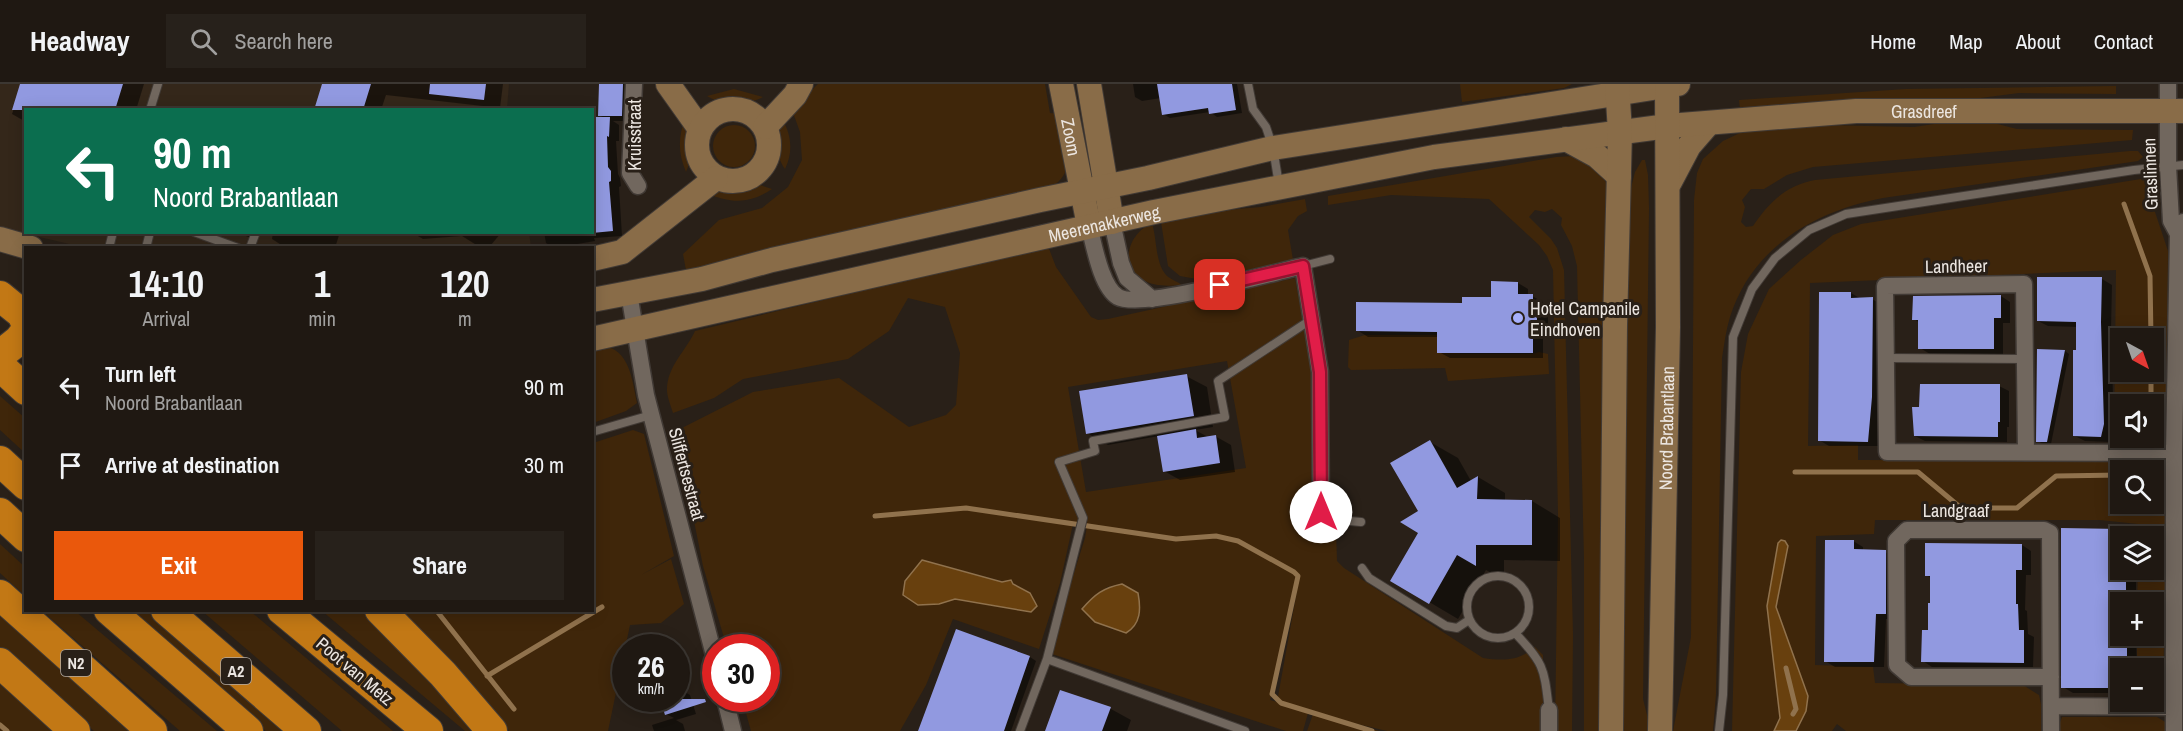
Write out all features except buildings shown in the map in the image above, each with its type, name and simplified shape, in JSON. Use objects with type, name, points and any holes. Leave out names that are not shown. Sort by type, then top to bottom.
[{"type":"highway","points":[[0,355],[19,340],[16,315]]},
{"type":"highway","points":[[0,461],[24,483]]},
{"type":"highway","points":[[0,513],[24,535]]},
{"type":"highway","name":"N2","points":[[0,595],[153,731]]},
{"type":"highway","name":"A2","points":[[111,612],[248,731]]},
{"type":"highway","name":"A2","points":[[168,612],[306,731]]},
{"type":"highway","name":"Poot van Metz","points":[[284,612],[428,731]]},
{"type":"highway","points":[[382,612],[443,674],[492,731]]},
{"type":"highway","points":[[0,663],[75,731]]},
{"type":"main road","points":[[668,84],[700,129]]},
{"type":"main road","points":[[683,84],[696,98],[717,113]]},
{"type":"main road","points":[[759,121],[784,84]]},
{"type":"main road","points":[[759,121],[795,94],[801,84]]},
{"type":"main road","name":"Zoom","points":[[1061,84],[1082,191],[1101,224]]},
{"type":"main road","name":"Zoom","points":[[1089,84],[1106,187],[1101,224]]},
{"type":"main road","name":"Meerenakkerweg","points":[[594,300],[702,279],[783,258],[1274,148],[1586,91],[1671,84]]},
{"type":"main road","name":"Noord Brabantlaan","points":[[1660,731],[1668,327],[1668,126],[1671,84]]},
{"type":"main road","points":[[1611,731],[1615,325],[1620,132],[1617,88]]},
{"type":"main road","points":[[735,109],[759,121],[769,138],[770,150],[766,161],[760,171],[750,178],[739,182],[727,182],[710,172],[698,155],[697,142],[700,129],[717,113],[735,109]]},
{"type":"main road","name":"Grasdreef","points":[[1620,132],[1856,111],[2176,111]]},
{"type":"main road","points":[[1669,184],[1689,146],[1709,123]]},
{"type":"main road","name":"Meerenakkerweg","points":[[594,339],[1101,224],[1434,157],[1620,132]]},
{"type":"main road","points":[[1566,139],[1597,156],[1619,176]]},
{"type":"main road","points":[[594,259],[622,252],[710,172]]},
{"type":"main road","points":[[0,239],[24,246]]},
{"type":"main road","points":[[0,355],[17,373]]},
{"type":"street","name":"Kruisstraat","points":[[634,84],[630,173],[638,186]]},
{"type":"street","name":"Graslinnen","points":[[2168,84],[2176,111],[2176,166],[2171,221],[2180,228],[2180,318],[2174,453],[2174,731]]},
{"type":"street","points":[[1101,224],[1108,287],[1118,297],[1130,301],[1152,299],[1303,266],[1320,372],[1321,512]]},
{"type":"street","points":[[1101,224],[1127,278],[1152,299]]},
{"type":"street","name":"Landheer","points":[[2026,452],[2024,284],[1885,286],[1887,452],[2174,453]]},
{"type":"street","name":"Sliffertsestraat","points":[[629,293],[651,415],[708,634]]},
{"type":"street","name":"Landgraaf","points":[[2050,677],[1911,677],[1896,665],[1896,541],[1907,530],[2044,530],[2050,533],[2051,731]]},
{"type":"street","points":[[2051,706],[2174,707]]},
{"type":"street","points":[[1549,710],[1549,731]]},
{"type":"street","points":[[728,712],[733,731]]},
{"type":"lane","points":[[151,108],[158,84]]},
{"type":"lane","points":[[1248,84],[1253,109],[1266,127],[1274,148],[1280,189]]},
{"type":"lane","points":[[1719,731],[1723,695],[1733,337],[1752,289],[1775,258],[1809,230],[1846,214],[2176,166]]},
{"type":"lane","points":[[200,234],[232,246]]},
{"type":"lane","points":[[1303,266],[1330,259]]},
{"type":"lane","points":[[1020,731],[1047,659],[1083,518],[1059,462],[1095,451],[1093,441],[1225,417],[1218,381],[1312,319]]},
{"type":"lane","points":[[1886,358],[2025,359]]},
{"type":"lane","points":[[594,431],[651,415]]},
{"type":"lane","points":[[1321,512],[1327,519],[1361,522]]},
{"type":"lane","points":[[1362,568],[1369,578],[1446,626],[1457,628],[1469,620]]},
{"type":"lane","points":[[1507,576],[1524,588],[1530,607],[1523,626],[1515,633],[1495,638],[1484,635],[1469,620],[1468,600],[1472,590],[1487,577],[1507,576]]},
{"type":"lane","points":[[1515,633],[1533,651],[1544,670],[1549,710]]},
{"type":"lane","points":[[1047,659],[1245,731]]},
{"type":"shaded area","points":[[0,84],[509,84],[507,108],[24,108],[24,234],[0,228]]},
{"type":"shaded area","points":[[818,84],[1045,84],[1050,113],[1059,114],[1067,145],[1067,165],[1059,181],[1049,188],[686,270],[683,254],[719,220],[762,208],[788,187],[802,160],[800,132],[792,110]]},
{"type":"shaded area","points":[[1460,84],[1572,84],[1564,88],[1462,102]]},
{"type":"shaded area","points":[[2116,86],[2116,94],[2019,93],[1965,100],[1740,109],[1739,100],[1906,89]]},
{"type":"shaded area","points":[[734,89],[763,97],[750,102],[735,103],[707,96]]},
{"type":"shaded area","points":[[685,118],[691,145],[686,172],[681,158],[680,145]]},
{"type":"shaded area","points":[[1974,118],[2017,129],[2133,130],[2132,140],[1813,167],[1787,175],[1764,189],[1751,189],[1742,200],[1745,207],[1741,222],[1746,227],[1753,226],[1772,202],[1780,196],[1795,186],[1815,180],[2130,151],[2138,151],[2143,157],[2138,161],[1883,198],[1858,204],[1834,212],[1789,236],[1770,252],[1754,271],[1740,292],[1730,317],[1722,358],[1716,694],[1713,731],[1673,731],[1691,637],[1694,200],[1697,173],[1703,159],[1723,141],[1742,132],[1822,125],[1914,127]]},
{"type":"shaded area","points":[[782,119],[788,131],[790,144],[785,169],[778,151]]},
{"type":"shaded area","points":[[734,125],[749,131],[755,146],[749,161],[734,167],[719,161],[713,146],[719,131]]},
{"type":"shaded area","points":[[1574,156],[1595,168],[1608,187],[1606,731],[1584,731],[1584,559],[1577,266],[1572,246],[1561,225],[1562,218],[1552,209],[1545,212],[1535,210],[1529,217],[1557,248],[1564,270],[1573,635],[1572,731],[1555,731],[1558,514],[1553,270],[1547,256],[1539,245],[1489,199],[1391,195],[1328,205],[1328,196],[1556,157]]},
{"type":"shaded area","points":[[1642,160],[1645,160],[1648,175],[1649,208],[1643,699],[1651,731],[1618,731],[1630,192],[1635,172]]},
{"type":"shaded area","points":[[2147,178],[2153,206],[2168,251],[2166,436],[2164,436],[2164,394],[2115,394],[2115,382],[2164,382],[2164,328],[2115,328],[2116,270],[1810,283],[1808,446],[1858,445],[1858,460],[2110,461],[2110,514],[2164,514],[2164,468],[2168,473],[2164,644],[2164,592],[2137,592],[2138,580],[2164,580],[2164,526],[2138,526],[2138,524],[2100,520],[1875,520],[1874,534],[1816,536],[1815,665],[1873,667],[1875,683],[2023,685],[2039,695],[2041,731],[1846,731],[1837,724],[1832,731],[1796,731],[1806,711],[1808,696],[1776,607],[1788,546],[1782,540],[1778,543],[1767,606],[1780,718],[1774,731],[1732,731],[1741,372],[1748,334],[1769,289],[1833,235],[1861,224]]},
{"type":"shaded area","points":[[760,185],[772,189],[747,200],[723,199],[705,193],[725,189]]},
{"type":"shaded area","points":[[1305,199],[1307,211],[1298,216],[1288,230],[1293,260],[1202,280],[1180,276],[1168,266],[1161,222],[1214,211],[1261,207]]},
{"type":"shaded area","points":[[1152,223],[1162,270],[1168,277],[1182,285],[1146,282],[1130,264],[1130,248],[1133,241],[1144,228]]},
{"type":"shaded area","points":[[26,234],[529,234],[531,246],[78,246]]},
{"type":"shaded area","points":[[1048,246],[1056,267],[1091,317],[1098,320],[1295,278],[1312,372],[1311,516],[1319,527],[1336,529],[1337,561],[1344,568],[1483,658],[1511,659],[1535,647],[1543,655],[1544,731],[1387,731],[1345,721],[1379,731],[1307,731],[1313,714],[1308,713],[1303,731],[1286,731],[1049,653],[1085,538],[1087,526],[1073,524],[1060,583],[1039,649],[953,619],[926,685],[900,731],[751,731],[746,712],[780,712],[780,634],[723,634],[703,566],[676,431],[753,392],[839,378],[909,427],[946,415],[956,405],[960,353],[945,307],[908,298],[889,331],[848,359],[743,379],[714,398],[673,413],[667,393],[668,381],[673,366],[695,331]],"holes":[[[1227,361],[1246,468],[1086,492],[1068,387]],[[922,560],[1013,584],[1030,593],[1031,612],[955,599]],[[1122,584],[1138,593],[1113,630],[1095,622],[1083,609],[1107,587]],[[1297,591],[1277,702],[1270,700]]]},
{"type":"shaded area","points":[[1365,335],[1460,335],[1460,354],[1533,354],[1539,352],[1548,354],[1549,374],[1448,381],[1445,368],[1351,370],[1348,367],[1349,340]]},
{"type":"shaded area","points":[[602,345],[611,348],[624,359],[631,375],[637,403],[626,411],[594,423],[594,347]]},
{"type":"shaded area","points":[[0,396],[24,417],[24,452],[0,430]]},
{"type":"shaded area","points":[[633,430],[644,434],[674,556],[641,575],[671,559],[684,604],[661,623],[630,625],[628,634],[612,634],[612,712],[608,731],[509,731],[403,612],[594,612],[594,443]]},
{"type":"shaded area","points":[[1781,540],[1785,541],[1788,546],[1776,607],[1808,696],[1806,711],[1796,731],[1774,731],[1780,718],[1767,606],[1778,543]]},
{"type":"shaded area","points":[[0,544],[24,566],[24,595],[0,573]]},
{"type":"shaded area","points":[[922,560],[1002,582],[1011,580],[1013,584],[1030,593],[1037,606],[1031,612],[955,599],[939,604],[918,605],[903,595],[905,581]]},
{"type":"shaded area","points":[[1122,584],[1138,593],[1140,605],[1135,625],[1126,633],[1095,622],[1082,609],[1100,592]]},
{"type":"shaded area","points":[[0,612],[134,731],[94,731],[0,649]]},
{"type":"shaded area","points":[[43,612],[76,612],[217,731],[180,731]]},
{"type":"shaded area","points":[[127,612],[150,612],[289,731],[266,731]]},
{"type":"shaded area","points":[[203,612],[251,612],[393,731],[342,731]]},
{"type":"shaded area","points":[[323,612],[369,612],[487,731],[465,731]]},
{"type":"shaded area","points":[[2137,646],[2164,646],[2164,658],[2137,658]]},
{"type":"shaded area","points":[[0,676],[65,731],[0,731]]},
{"type":"shaded area","points":[[2062,717],[2157,717],[2167,723],[2167,731],[2057,731]]},
{"type":"waterway","points":[[2124,204],[2150,276],[2151,328]]},
{"type":"waterway","points":[[2151,382],[2151,394]]},
{"type":"waterway","points":[[1795,472],[1918,472],[1961,508],[2017,508],[2056,476],[2110,475]]},
{"type":"waterway","points":[[875,516],[966,508],[1176,539],[1216,536],[1238,541],[1298,576],[1272,694],[1281,703],[1372,731]]},
{"type":"waterway","points":[[594,612],[602,607]]},
{"type":"waterway","points":[[438,612],[514,709]]},
{"type":"waterway","points":[[487,676],[594,612]]},
{"type":"waterway","points":[[1786,668],[1796,709],[1793,714]]},
{"type":"waterway","points":[[0,725],[7,731]]},
{"type":"place","name":"Hotel Campanile Eindhoven","points":[[1518,318]]},
{"type":"route","points":[[1220,285],[1303,266],[1320,372],[1321,512]]}]
